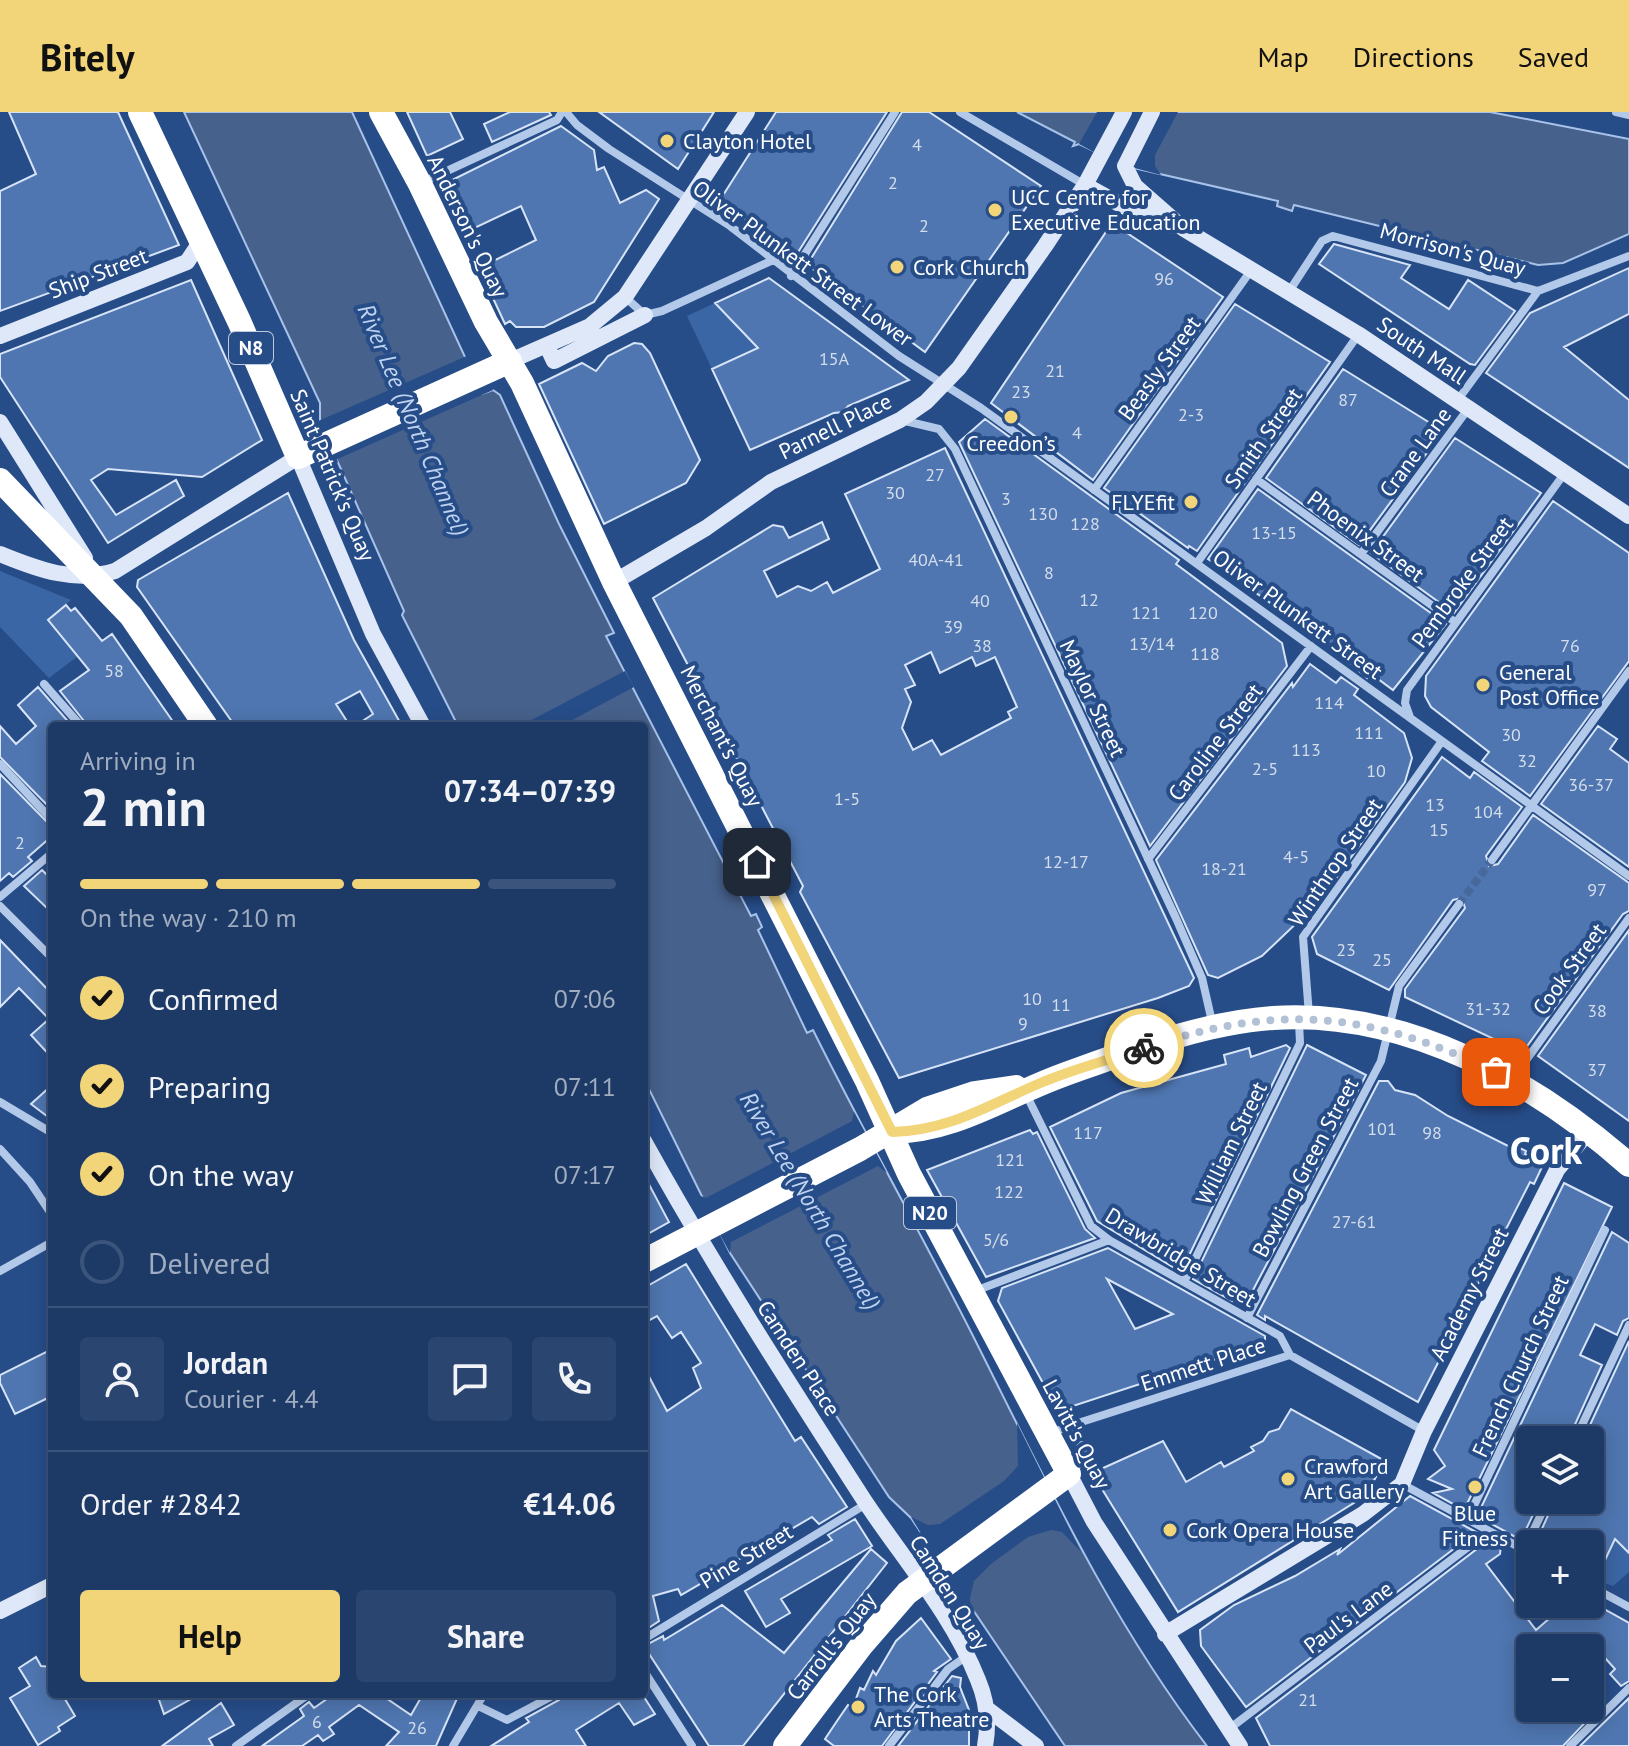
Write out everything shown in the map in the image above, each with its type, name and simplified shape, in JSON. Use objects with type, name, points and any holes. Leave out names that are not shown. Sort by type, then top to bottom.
[{"type":"highway","name":"N8","points":[[140,112],[201,241]]},
{"type":"highway","points":[[153,139],[156,112]]},
{"type":"highway","name":"Anderson's Quay","points":[[381,112],[420,184],[486,322],[510,361]]},
{"type":"highway","name":"Saint Patrick's Quay","points":[[201,241],[298,457]]},
{"type":"highway","points":[[298,457],[323,443],[510,361]]},
{"type":"highway","name":"Merchant's Quay","points":[[510,361],[874,1142]]},
{"type":"highway","points":[[0,480],[55,541],[95,577],[131,616],[201,722]]},
{"type":"highway","points":[[648,1259],[874,1142],[958,1121],[1030,1088],[1213,1027],[1304,1017],[1390,1031],[1463,1056],[1512,1081],[1589,1131],[1629,1165]]},
{"type":"highway","name":"Lavitt's Quay","points":[[874,1142],[909,1174],[1069,1474]]},
{"type":"highway","name":"Carroll's Quay","points":[[785,1746],[885,1617],[921,1582],[1069,1474]]},
{"type":"main road","points":[[550,354],[625,297],[747,112]]},
{"type":"main road","name":"Parnell Place","points":[[614,582],[803,464],[900,420],[945,384],[1004,307],[1085,185],[1124,112]]},
{"type":"main road","name":"South Mall","points":[[1152,112],[1125,166],[1135,186],[1184,229]]},
{"type":"main road","name":"South Mall","points":[[1085,185],[1144,215],[1184,229],[1290,290],[1629,516]]},
{"type":"main road","name":"Ship Street","points":[[0,336],[187,262],[201,241]]},
{"type":"main road","points":[[510,361],[550,354],[645,315]]},
{"type":"main road","points":[[1,423],[95,577]]},
{"type":"main road","points":[[0,554],[69,576],[95,577],[124,567],[298,457]]},
{"type":"main road","name":"Saint Patrick's Quay","points":[[298,457],[373,634],[421,722]]},
{"type":"main road","name":"Academy Street","points":[[1402,1484],[1424,1431],[1557,1170],[1589,1131]]},
{"type":"main road","points":[[648,1147],[706,1230]]},
{"type":"main road","name":"Camden Place","points":[[706,1230],[867,1504]]},
{"type":"main road","name":"Lavitt's Quay","points":[[1069,1474],[1094,1522],[1240,1746]]},
{"type":"main road","points":[[1165,1634],[1363,1514],[1402,1484]]},
{"type":"main road","name":"Camden Quay","points":[[867,1504],[967,1656],[986,1708]]},
{"type":"main road","points":[[0,1611],[48,1587]]},
{"type":"main road","points":[[985,1746],[986,1708]]},
{"type":"main road","points":[[986,1708],[1036,1746]]},
{"type":"street","points":[[420,184],[557,120],[564,112]]},
{"type":"street","name":"Oliver Plunkett Street Lower","points":[[564,112],[609,149],[688,198],[899,356],[945,384]]},
{"type":"street","points":[[791,276],[895,112]]},
{"type":"street","points":[[960,112],[1085,185]]},
{"type":"street","points":[[1616,112],[1629,115]]},
{"type":"street","name":"Morrison's Quay","points":[[1290,290],[1322,241],[1329,237],[1538,291],[1560,286],[1629,256]]},
{"type":"street","points":[[625,297],[645,315],[662,311],[773,260]]},
{"type":"street","name":"Beasly Street","points":[[1094,490],[1253,268]]},
{"type":"street","name":"Crane Lane","points":[[1361,554],[1538,291]]},
{"type":"street","name":"Smith Street","points":[[1197,563],[1358,334]]},
{"type":"street","name":"Oliver Plunkett Street","points":[[945,384],[1629,876]]},
{"type":"street","name":"Maylor Street","points":[[900,420],[939,429],[950,440],[1202,978],[1213,1027]]},
{"type":"street","name":"Pembroke Street","points":[[1410,718],[1405,703],[1407,690],[1564,474]]},
{"type":"street","name":"Phoenix Street","points":[[1256,479],[1455,622]]},
{"type":"street","name":"Caroline Street","points":[[1148,859],[1311,646]]},
{"type":"street","points":[[1492,860],[1629,671]]},
{"type":"street","points":[[44,684],[77,722]]},
{"type":"street","name":"Winthrop Street","points":[[1304,1017],[1303,937],[1442,741]]},
{"type":"street","points":[[0,764],[48,816]]},
{"type":"street","points":[[0,897],[48,856]]},
{"type":"street","name":"Bowling Green Street","points":[[1247,1318],[1381,1061],[1399,986],[1459,904]]},
{"type":"street","points":[[0,906],[48,954]]},
{"type":"street","name":"Cook Street","points":[[1512,1081],[1629,918]]},
{"type":"street","name":"William Street","points":[[1184,1282],[1300,1043],[1304,1017]]},
{"type":"street","name":"Drawbridge Street","points":[[1030,1088],[1088,1220],[1109,1240],[1280,1336],[1290,1355]]},
{"type":"street","points":[[0,1102],[48,1131]]},
{"type":"street","points":[[0,1149],[30,1182],[48,1209]]},
{"type":"street","name":"French Church Street","points":[[1468,1518],[1605,1230]]},
{"type":"street","points":[[972,1292],[1109,1240]]},
{"type":"street","points":[[0,1271],[48,1244]]},
{"type":"street","points":[[1582,1426],[1629,1325]]},
{"type":"street","name":"Emmett Place","points":[[1049,1435],[1290,1355],[1424,1431]]},
{"type":"street","points":[[1069,1474],[1086,1457],[1072,1425]]},
{"type":"street","points":[[1402,1484],[1516,1545]]},
{"type":"street","name":"Pine Street","points":[[648,1637],[867,1504]]},
{"type":"street","name":"Paul's Lane","points":[[1229,1729],[1489,1531]]},
{"type":"street","points":[[1604,1593],[1628,1604]]},
{"type":"street","points":[[889,1746],[948,1669],[967,1656]]},
{"type":"street","points":[[648,1677],[692,1746]]},
{"type":"street","points":[[1570,1746],[1629,1688]]},
{"type":"street","points":[[236,1746],[303,1698]]},
{"type":"street","points":[[453,1746],[482,1698]]},
{"type":"street","points":[[478,1706],[507,1720],[548,1698]]},
{"type":"shaded area","points":[[715,303],[758,348],[712,369],[687,316]]},
{"type":"shaded area","points":[[0,571],[71,600],[48,620],[78,656],[49,678],[0,627]]},
{"type":"shaded area","points":[[1607,1525],[1629,1553],[1629,1572],[1613,1586],[1604,1583],[1604,1530]]},
{"type":"water","name":"River Lee (North Channel)","points":[[184,112],[352,112],[482,394],[493,390],[500,395],[559,524],[614,633],[606,636],[751,916],[756,914],[762,927],[758,930],[807,1033],[813,1030],[1080,1547],[1140,1649],[1207,1746],[1065,1746],[911,1518],[889,1497],[730,1253],[648,1087],[648,722],[456,722],[402,615],[404,611],[320,422],[320,403]]},
{"type":"water","points":[[1017,112],[1490,112],[1629,139],[1629,234],[1563,263],[1538,265],[1294,205],[1292,211],[1277,206],[1278,201],[1125,166],[1079,144],[1073,146],[1075,142]]},
{"type":"pier","points":[[1097,112],[1178,112],[1155,155],[1155,166],[1161,175],[1112,162],[1079,144]]},
{"type":"pier","points":[[469,355],[485,389],[492,386],[493,390],[333,461],[316,422]]},
{"type":"pier","points":[[625,671],[634,687],[568,722],[528,722]]},
{"type":"pier","points":[[854,1112],[887,1173],[878,1166],[731,1242],[730,1253],[698,1195],[706,1198],[852,1121]]},
{"type":"pier","points":[[1017,1423],[1081,1552],[1062,1532],[1051,1530],[1028,1537],[991,1564],[974,1581],[970,1598],[971,1612],[980,1630],[911,1517],[928,1525],[940,1524],[1004,1481],[1018,1466]]},
{"type":"building","points":[[9,112],[118,112],[179,245],[0,311],[0,191],[36,174]]},
{"type":"building","points":[[407,112],[450,112],[463,139],[427,156]]},
{"type":"building","points":[[510,112],[549,112],[551,115],[492,142],[484,124]]},
{"type":"building","name":"Clayton Hotel","points":[[599,112],[714,112],[678,169]]},
{"type":"building","points":[[776,112],[887,112],[795,257],[720,200]]},
{"type":"building","points":[[902,112],[929,112],[1041,186],[925,352],[807,265]]},
{"type":"building","points":[[561,126],[594,150],[597,170],[604,167],[620,203],[646,190],[659,199],[594,302],[544,327],[516,327],[510,321],[505,324],[479,268],[536,240],[521,206],[464,233],[443,189],[446,183]]},
{"type":"building","points":[[1112,223],[1223,297],[1093,480],[991,403]]},
{"type":"building","points":[[1334,244],[1410,265],[1401,278],[1449,309],[1468,280],[1515,311],[1475,365],[1470,364],[1319,264]]},
{"type":"building","points":[[1629,268],[1629,314],[1564,347],[1629,400],[1629,468],[1486,373],[1530,313]]},
{"type":"building","points":[[769,278],[909,380],[848,406],[843,412],[834,413],[750,450],[712,369],[758,348],[715,303]]},
{"type":"building","points":[[191,280],[262,440],[202,477],[108,469],[91,480],[116,515],[176,480],[184,496],[108,543],[0,377],[0,354]]},
{"type":"building","points":[[1235,304],[1330,362],[1197,551],[1188,548],[1104,488]]},
{"type":"building","points":[[634,343],[642,344],[650,353],[700,460],[686,483],[604,524],[539,384],[582,363],[596,371],[608,356]]},
{"type":"building","points":[[1343,369],[1443,431],[1359,545],[1266,478]]},
{"type":"building","points":[[985,419],[1179,560],[1176,564],[1282,643],[1287,666],[1150,846],[959,442]]},
{"type":"building","points":[[1455,438],[1541,493],[1454,613],[1371,553]]},
{"type":"building","points":[[945,448],[1194,978],[1189,986],[899,1078],[800,892],[803,886],[653,598],[773,525],[783,527],[789,538],[822,522],[829,539],[764,571],[777,597],[798,586],[811,591],[827,582],[833,593],[880,569],[845,494]],"holes":[[[931,652],[940,673],[972,657],[976,666],[995,657],[1017,707],[1008,712],[1011,718],[941,755],[932,740],[913,750],[902,728],[911,702],[905,689],[915,685],[905,665]]]},
{"type":"building","points":[[1258,489],[1446,624],[1393,690],[1370,673],[1367,678],[1327,643],[1208,559]]},
{"type":"building","points":[[288,493],[354,640],[400,722],[361,722],[373,714],[360,691],[336,704],[347,722],[232,722],[137,587],[138,580]]},
{"type":"building","points":[[1553,501],[1629,553],[1629,661],[1530,796],[1482,761],[1489,752],[1431,707],[1425,696],[1426,676]]},
{"type":"building","points":[[66,605],[71,611],[75,608],[102,641],[112,634],[173,722],[85,722],[60,691],[89,670],[48,620]]},
{"type":"building","points":[[1310,664],[1336,683],[1341,677],[1358,689],[1354,695],[1404,733],[1412,758],[1405,782],[1306,920],[1305,915],[1262,956],[1218,978],[1208,975],[1156,860],[1292,683],[1293,687]]},
{"type":"building","points":[[38,687],[69,722],[48,722],[48,806],[0,757],[0,726],[16,744],[36,726],[18,705]]},
{"type":"building","points":[[1598,726],[1617,739],[1610,749],[1629,763],[1629,867],[1541,804]]},
{"type":"building","points":[[1442,757],[1470,778],[1474,772],[1522,807],[1486,856],[1489,866],[1498,864],[1533,815],[1629,883],[1629,911],[1623,914],[1525,1049],[1517,1050],[1405,997],[1405,989],[1465,908],[1462,898],[1453,900],[1389,990],[1317,954],[1312,937]]},
{"type":"building","points":[[0,774],[48,823],[48,840],[28,857],[32,861],[13,877],[9,873],[0,881]]},
{"type":"building","points":[[42,870],[48,876],[48,909],[24,886]]},
{"type":"building","points":[[1629,930],[1629,1121],[1538,1056]]},
{"type":"building","points":[[0,940],[48,990],[48,1018],[19,988],[0,1007]]},
{"type":"building","points":[[48,1020],[48,1054],[31,1035]]},
{"type":"building","points":[[1286,1045],[1290,1048],[1181,1272],[1097,1221],[1050,1127],[1121,1093],[1226,1064],[1224,1055],[1249,1048],[1251,1057]]},
{"type":"building","points":[[1307,1045],[1366,1075],[1251,1294],[1239,1288],[1232,1301],[1193,1279]]},
{"type":"building","points":[[1379,1081],[1388,1081],[1395,1090],[1415,1095],[1448,1116],[1510,1147],[1512,1144],[1526,1151],[1525,1154],[1541,1161],[1538,1166],[1542,1167],[1534,1184],[1530,1182],[1418,1402],[1265,1316],[1265,1320],[1257,1315]]},
{"type":"building","points":[[48,1089],[48,1117],[31,1104]]},
{"type":"building","points":[[1030,1130],[1033,1134],[1037,1132],[1085,1229],[1095,1238],[986,1277],[927,1170]]},
{"type":"building","points":[[648,1183],[669,1222],[648,1234]]},
{"type":"building","points":[[1564,1183],[1612,1207],[1464,1510],[1433,1493],[1452,1489],[1428,1479],[1445,1466],[1434,1450]]},
{"type":"building","points":[[1612,1232],[1629,1243],[1629,1318],[1623,1321],[1617,1335],[1595,1324],[1580,1355],[1602,1365],[1574,1426],[1520,1426]]},
{"type":"building","points":[[1108,1248],[1265,1336],[1265,1343],[1064,1409],[1055,1405],[998,1301],[1002,1288]],"holes":[[[1107,1279],[1173,1314],[1135,1329]]]},
{"type":"building","points":[[686,1264],[795,1441],[801,1437],[847,1507],[819,1524],[812,1517],[731,1564],[734,1567],[704,1587],[702,1583],[681,1595],[678,1589],[653,1596],[659,1621],[648,1628],[648,1375],[667,1411],[701,1388],[693,1368],[701,1363],[681,1332],[672,1338],[657,1316],[648,1321],[648,1286]]},
{"type":"building","points":[[1629,1341],[1629,1553],[1615,1539],[1604,1562],[1604,1530],[1541,1530],[1549,1514],[1604,1514],[1604,1426],[1590,1426]]},
{"type":"building","points":[[48,1351],[48,1398],[15,1414],[0,1383],[0,1375]]},
{"type":"building","points":[[1291,1409],[1385,1461],[1372,1484],[1378,1488],[1178,1612],[1092,1473],[1163,1441],[1186,1482],[1221,1462],[1224,1467],[1254,1451],[1251,1447],[1263,1441],[1269,1432],[1279,1429]]},
{"type":"building","points":[[1516,1434],[1516,1514],[1533,1514],[1526,1530],[1516,1530],[1516,1537],[1477,1516]]},
{"type":"building","points":[[1410,1496],[1476,1532],[1246,1707],[1201,1646],[1200,1630],[1234,1605],[1295,1576],[1340,1549],[1337,1555]]},
{"type":"building","points":[[855,1519],[872,1546],[781,1599],[790,1613],[766,1627],[745,1591],[832,1540],[828,1535]]},
{"type":"building","points":[[1490,1539],[1501,1545],[1500,1554],[1486,1564],[1516,1604],[1516,1618],[1527,1618],[1536,1630],[1550,1618],[1604,1618],[1604,1609],[1629,1623],[1629,1681],[1621,1686],[1610,1674],[1615,1669],[1604,1657],[1604,1634],[1516,1634],[1516,1722],[1586,1722],[1563,1746],[1270,1746],[1256,1718]]},
{"type":"building","points":[[871,1549],[887,1563],[743,1746],[709,1746],[648,1652],[648,1644],[663,1636],[664,1640],[722,1605],[784,1653]]},
{"type":"building","points":[[921,1618],[951,1659],[934,1671],[937,1672],[882,1746],[834,1746],[825,1739],[837,1721],[848,1705],[853,1707],[860,1688],[864,1690],[873,1671],[876,1675],[896,1641]]},
{"type":"building","points":[[36,1657],[41,1666],[48,1667],[48,1698],[64,1698],[75,1716],[58,1727],[60,1731],[38,1745],[10,1698],[30,1686],[19,1668]]},
{"type":"building","points":[[952,1676],[961,1678],[960,1687],[969,1710],[969,1746],[898,1746]]},
{"type":"building","points":[[158,1698],[193,1698],[164,1714]]},
{"type":"building","points":[[328,1698],[386,1698],[411,1715],[421,1698],[457,1698],[436,1746],[386,1746],[399,1732],[359,1705],[329,1727],[334,1734],[323,1741],[318,1735],[302,1746],[262,1746],[304,1716],[300,1709],[309,1702],[314,1708]]},
{"type":"building","points":[[645,1698],[655,1714],[634,1725],[619,1703],[576,1730],[586,1746],[491,1746],[529,1722],[526,1718],[559,1700]]},
{"type":"building","points":[[1629,1698],[1629,1746],[1580,1746]]},
{"type":"building","points":[[221,1703],[234,1725],[209,1739],[213,1746],[162,1746]]},
{"type":"tunnel","points":[[1459,904],[1492,860]]},
{"type":"way so far","points":[[1144,1048],[1213,1027],[1252,1020],[1309,1017],[1358,1023],[1390,1031],[1463,1056],[1496,1072]]},
{"type":"place","name":"Clayton Hotel","points":[[667,141]]},
{"type":"place","name":"UCC Centre for Executive Education","points":[[995,210]]},
{"type":"place","name":"Cork Church","points":[[897,267]]},
{"type":"place","name":"Creedon’s","points":[[1011,417]]},
{"type":"place","name":"FLYEfit","points":[[1191,502]]},
{"type":"place","name":"General Post Office","points":[[1483,685]]},
{"type":"place","name":"Crawford Art Gallery","points":[[1288,1479]]},
{"type":"place","name":"Blue Fitness","points":[[1475,1487]]},
{"type":"place","name":"Cork Opera House","points":[[1170,1530]]},
{"type":"place","name":"The Cork Arts Theatre","points":[[858,1707]]},
{"type":"district","name":"Cork","points":[[1546,1151]]},
{"type":"route","points":[[757,862],[892,1132],[914,1132],[958,1121],[1036,1084],[1144,1048]]}]
